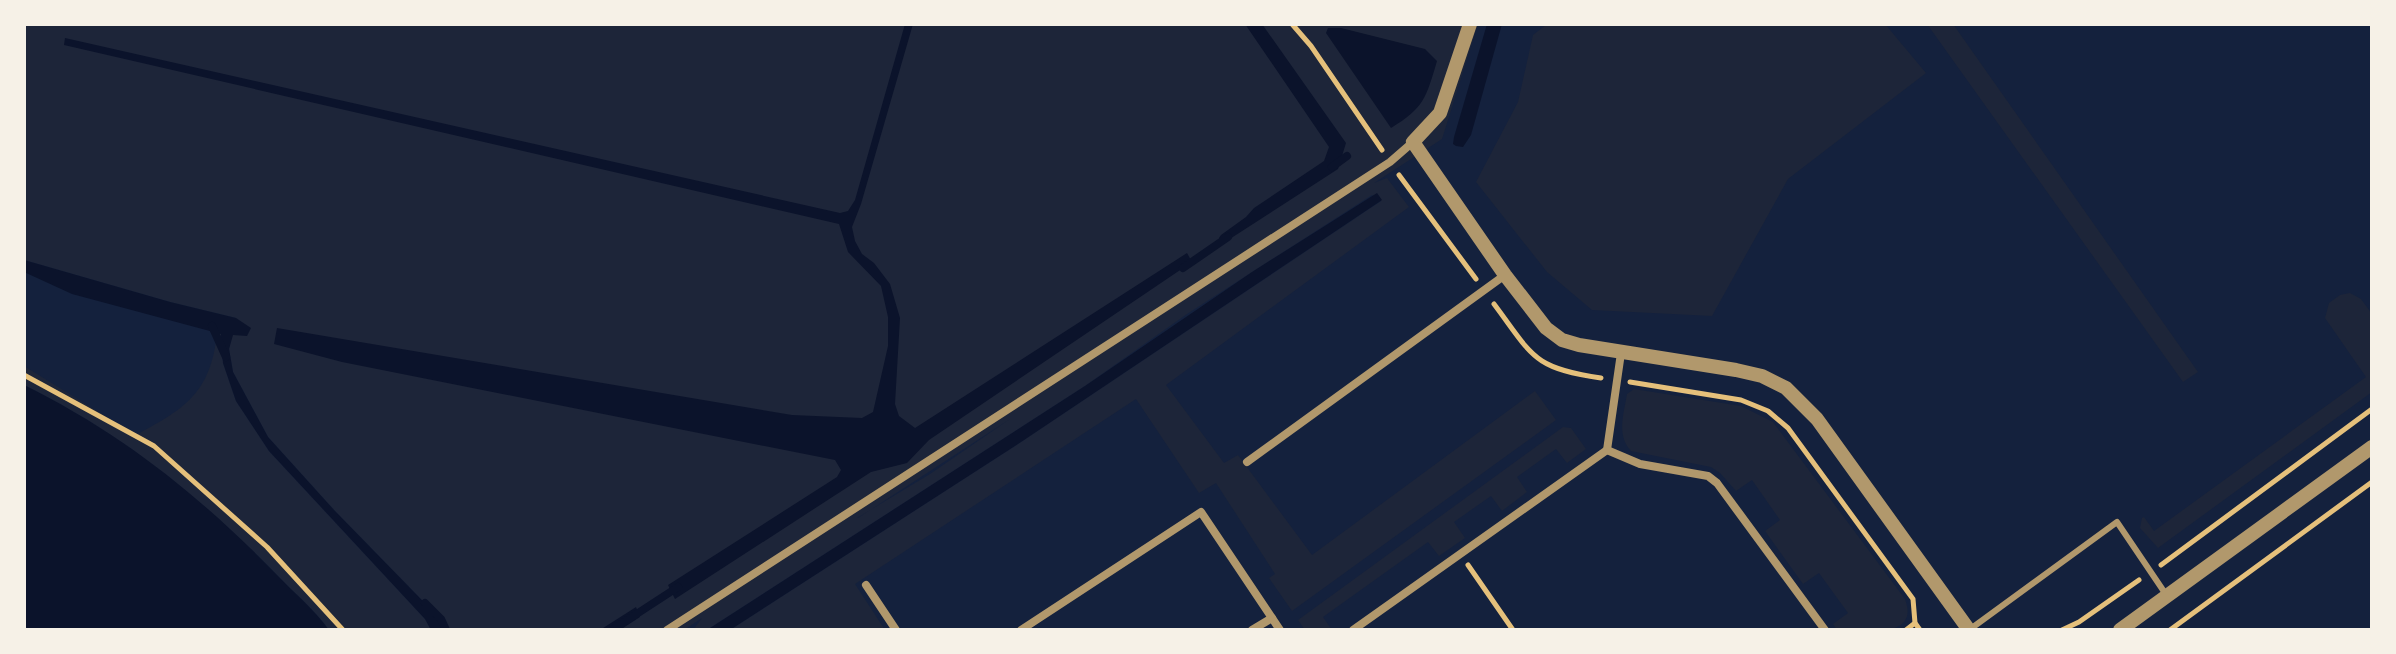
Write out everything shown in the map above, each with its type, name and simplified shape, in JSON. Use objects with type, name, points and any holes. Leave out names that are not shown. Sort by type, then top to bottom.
[{"type":"street","points":[[667,630],[1390,162],[1440,113],[1470,24]]},
{"type":"street","points":[[1413,142],[1505,275],[1546,328],[1562,340],[1621,353],[1736,370],[1762,376],[1786,388],[1817,419],[1969,630]]},
{"type":"street","points":[[1247,462],[1505,275]]},
{"type":"street","points":[[1353,630],[1607,450],[1621,353]]},
{"type":"street","points":[[2120,630],[2372,447]]},
{"type":"street","points":[[1607,450],[1640,464],[1708,476],[1717,483],[1825,630]]},
{"type":"street","points":[[1021,630],[1201,512],[1280,630]]},
{"type":"street","points":[[866,585],[896,630]]},
{"type":"street","points":[[1252,630],[1272,618]]},
{"type":"lane","points":[[1969,630],[2117,522],[2167,596]]},
{"type":"path","points":[[1292,24],[1311,46],[1390,162]]},
{"type":"path","points":[[1413,194],[1537,360],[1561,372],[1741,400],[1768,411],[1788,428],[1913,599],[1915,623],[1920,630]]},
{"type":"path","points":[[24,375],[154,446],[267,547],[343,630]]},
{"type":"path","points":[[2062,630],[2079,622],[2151,572],[2372,409]]},
{"type":"path","points":[[2170,630],[2372,482]]},
{"type":"path","points":[[1460,554],[1513,630]]},
{"type":"path","points":[[1906,630],[1915,623]]},
{"type":"shaded area","points":[[24,24],[1478,24],[1442,139],[1374,183],[1387,178],[1409,207],[1166,385],[1224,463],[1238,455],[1312,555],[1535,391],[1556,420],[1292,611],[1269,578],[1275,574],[1216,483],[1199,493],[1136,399],[855,584],[885,630],[730,630],[1024,440],[1381,201],[1372,195],[1187,314],[1085,386],[707,630],[693,630],[702,618],[684,630],[451,630],[268,437],[233,372],[229,349],[236,318],[24,260]],"holes":[[[1010,419],[930,474],[870,510]]]},
{"type":"shaded area","points":[[905,24],[913,24],[852,227],[862,254],[874,263],[890,284],[900,318],[895,404],[899,416],[915,428],[1187,253],[1192,262],[929,440],[907,463],[871,472],[675,599],[668,585],[837,477],[841,470],[835,460],[342,362],[274,344],[277,328],[792,415],[862,418],[873,412],[888,346],[888,317],[881,286],[848,252],[839,224],[64,45],[65,38],[840,213],[848,211],[855,200]]},
{"type":"shaded area","points":[[1245,24],[1262,24],[1346,143],[1338,169],[1222,244],[1221,235],[1254,208],[1324,161],[1329,147]]},
{"type":"shaded area","points":[[1487,24],[1502,24],[1471,135],[1463,147],[1456,146],[1453,144],[1454,137]]},
{"type":"shaded area","points":[[1547,24],[1885,24],[1926,73],[1788,179],[1712,316],[1592,310],[1547,272],[1476,182],[1518,102],[1533,35]]},
{"type":"shaded area","points":[[1927,24],[1953,24],[2198,372],[2183,382]]},
{"type":"shaded area","points":[[1328,28],[1341,28],[1425,49],[1437,61],[1426,93],[1417,108],[1391,128],[1326,33]]},
{"type":"shaded area","points":[[1377,193],[1382,200],[1024,440],[730,630],[707,630],[1085,386],[1252,272]]},
{"type":"shaded area","points":[[24,260],[236,318],[251,328],[247,336],[233,335],[229,349],[233,372],[268,437],[451,630],[431,630],[425,619],[269,451],[236,401],[223,363],[221,334],[72,294],[24,272]]},
{"type":"shaded area","points":[[2350,293],[2361,299],[2372,314],[2372,392],[2158,548],[2140,528],[2142,518],[2154,531],[2366,377],[2325,318],[2329,303],[2340,295]]},
{"type":"shaded area","points":[[217,334],[221,334],[223,363],[236,401],[269,451],[425,619],[431,630],[329,630],[310,607],[187,492],[126,445],[24,385],[24,366],[136,435],[169,416],[193,396],[208,371]]},
{"type":"shaded area","points":[[24,385],[126,445],[188,492],[246,544],[329,630],[29,630],[24,625]]},
{"type":"shaded area","points":[[1634,389],[1741,406],[1773,422],[1905,599],[1908,612],[1904,622],[1886,630],[1837,630],[1833,624],[1848,613],[1819,573],[1803,584],[1765,531],[1780,520],[1752,480],[1736,491],[1711,467],[1631,451],[1626,445],[1622,424],[1627,394]]},
{"type":"shaded area","points":[[1563,427],[1571,428],[1586,449],[1567,463],[1556,449],[1517,477],[1527,492],[1502,511],[1491,496],[1454,522],[1465,538],[1439,556],[1428,542],[1323,617],[1332,630],[1305,630],[1298,620]]},
{"type":"shaded area","points":[[636,607],[640,617],[620,630],[600,630]]},
{"type":"waterway","points":[[1332,167],[1347,156]]},
{"type":"waterway","points":[[1183,268],[1228,237]]},
{"type":"waterway","points":[[212,326],[226,357]]},
{"type":"waterway","points":[[612,630],[678,587]]},
{"type":"waterway","points":[[425,603],[441,619],[446,630]]}]
